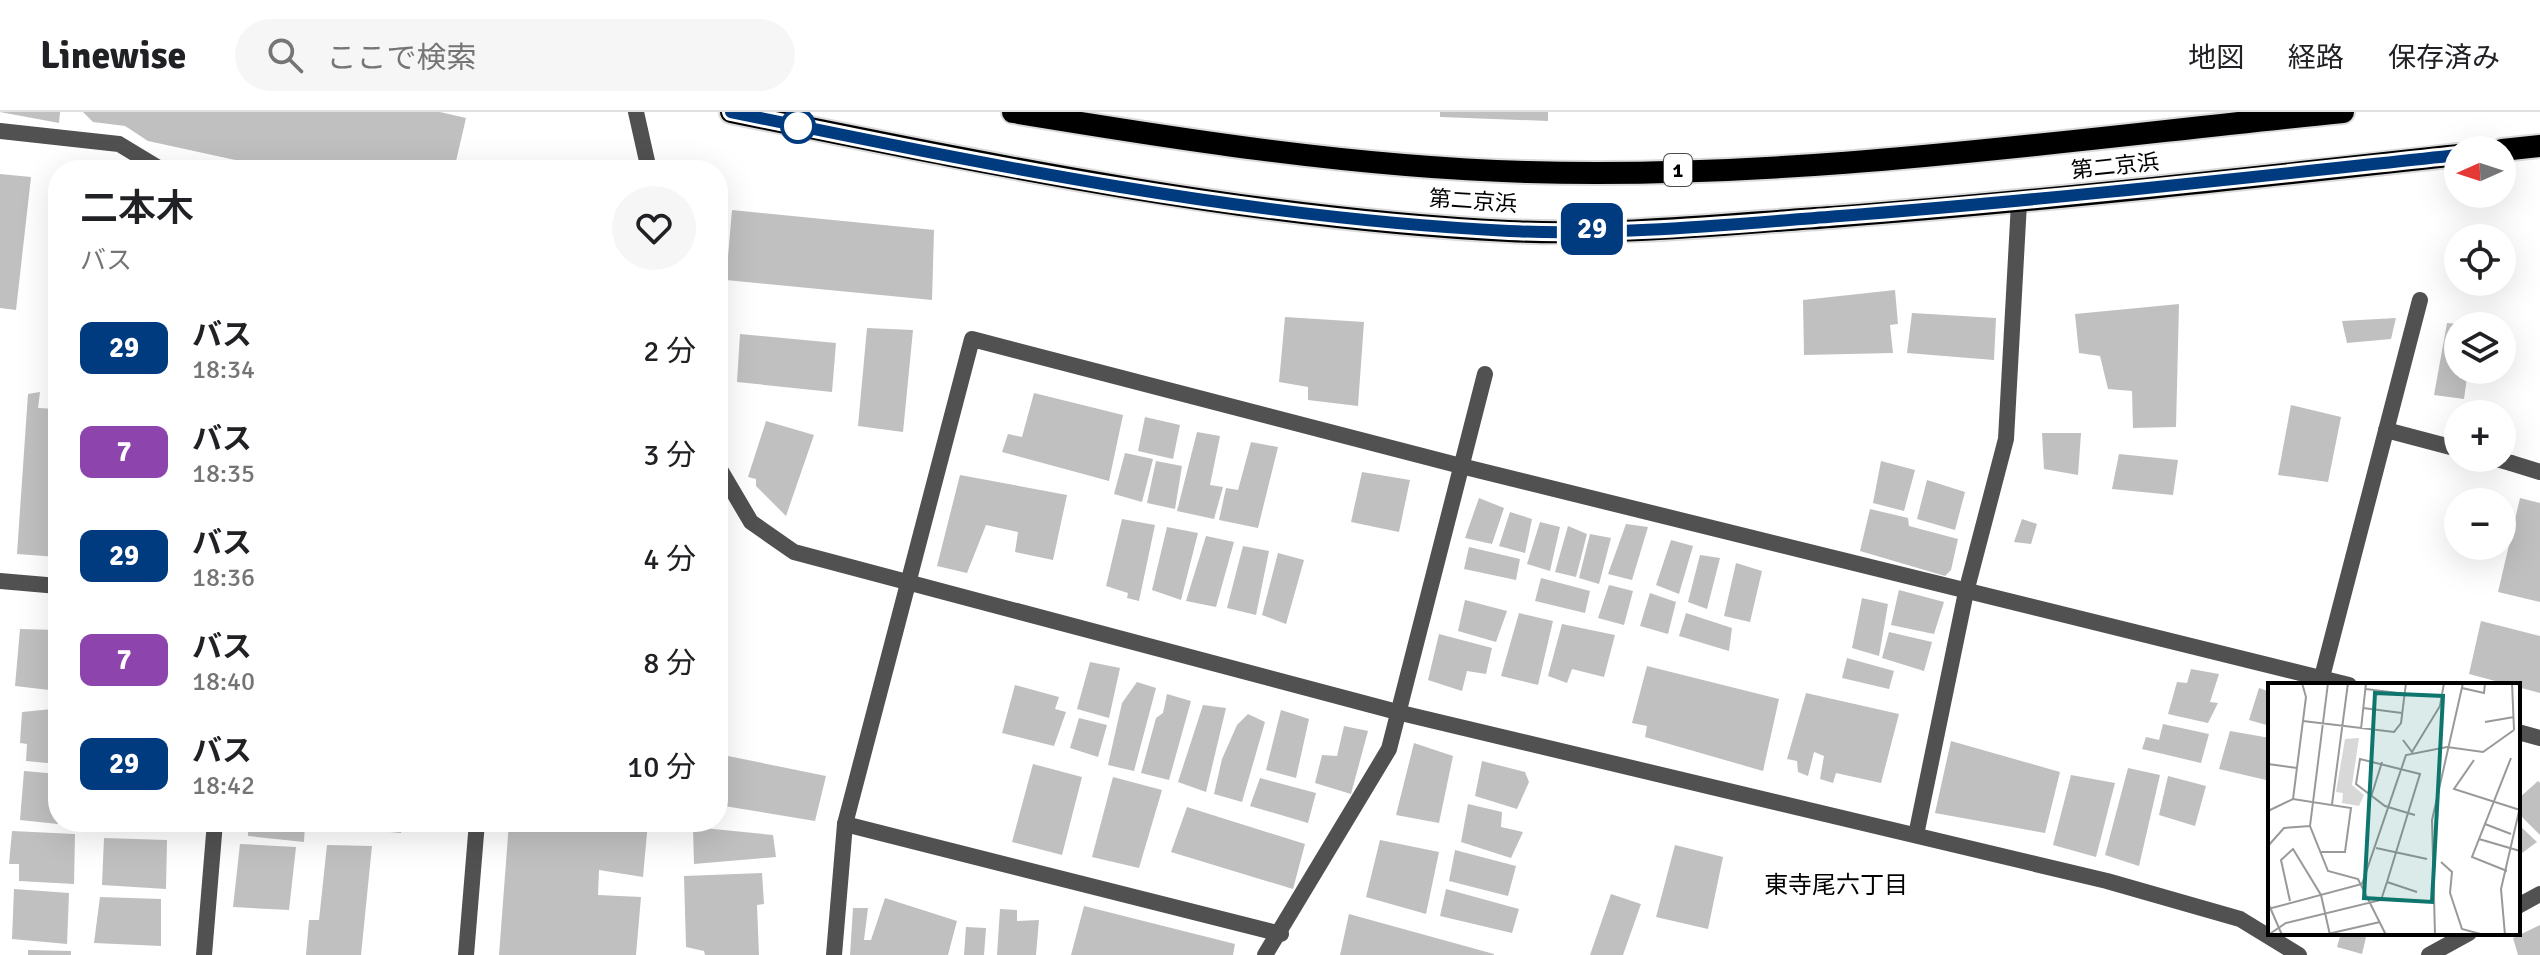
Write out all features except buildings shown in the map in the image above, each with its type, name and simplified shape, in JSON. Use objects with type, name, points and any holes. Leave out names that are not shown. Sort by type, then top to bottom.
[{"type":"highway","name":"第二京浜","points":[[731,112],[1010,169],[1166,194],[1347,218],[1512,231],[1697,227],[2019,203],[2444,157]]},
{"type":"highway","name":"第二京浜","points":[[1013,112],[1174,138],[1364,159],[1526,172],[1770,169],[2343,112]]},
{"type":"highway","points":[[2516,149],[2540,146]]},
{"type":"street","points":[[636,112],[647,160]]},
{"type":"street","points":[[0,131],[119,144],[145,160]]},
{"type":"street","points":[[1916,835],[1966,592],[2006,439],[2019,203]]},
{"type":"street","points":[[2322,677],[2420,300]]},
{"type":"street","points":[[834,955],[845,824],[972,339],[1461,466],[2342,683]]},
{"type":"street","points":[[1265,955],[1281,934],[1389,749],[1401,713],[1485,374]]},
{"type":"street","points":[[2386,430],[2444,445]]},
{"type":"street","points":[[2516,465],[2540,472]]},
{"type":"street","points":[[728,483],[751,522],[794,552],[1401,713],[2107,881],[2240,919],[2299,955]]},
{"type":"street","points":[[0,581],[48,585]]},
{"type":"street","points":[[2520,733],[2540,738]]},
{"type":"street","points":[[845,824],[1281,934]]},
{"type":"street","points":[[204,955],[214,832]]},
{"type":"street","points":[[466,955],[476,832]]},
{"type":"street","points":[[2520,905],[2540,894]]},
{"type":"street","points":[[2429,955],[2465,935]]},
{"type":"bus line","name":"29","points":[[731,112],[1010,169],[1166,194],[1347,218],[1512,231],[1697,227],[2019,203],[2444,157]]},
{"type":"district","name":"東寺尾六丁目","points":[[1836,885]]}]
